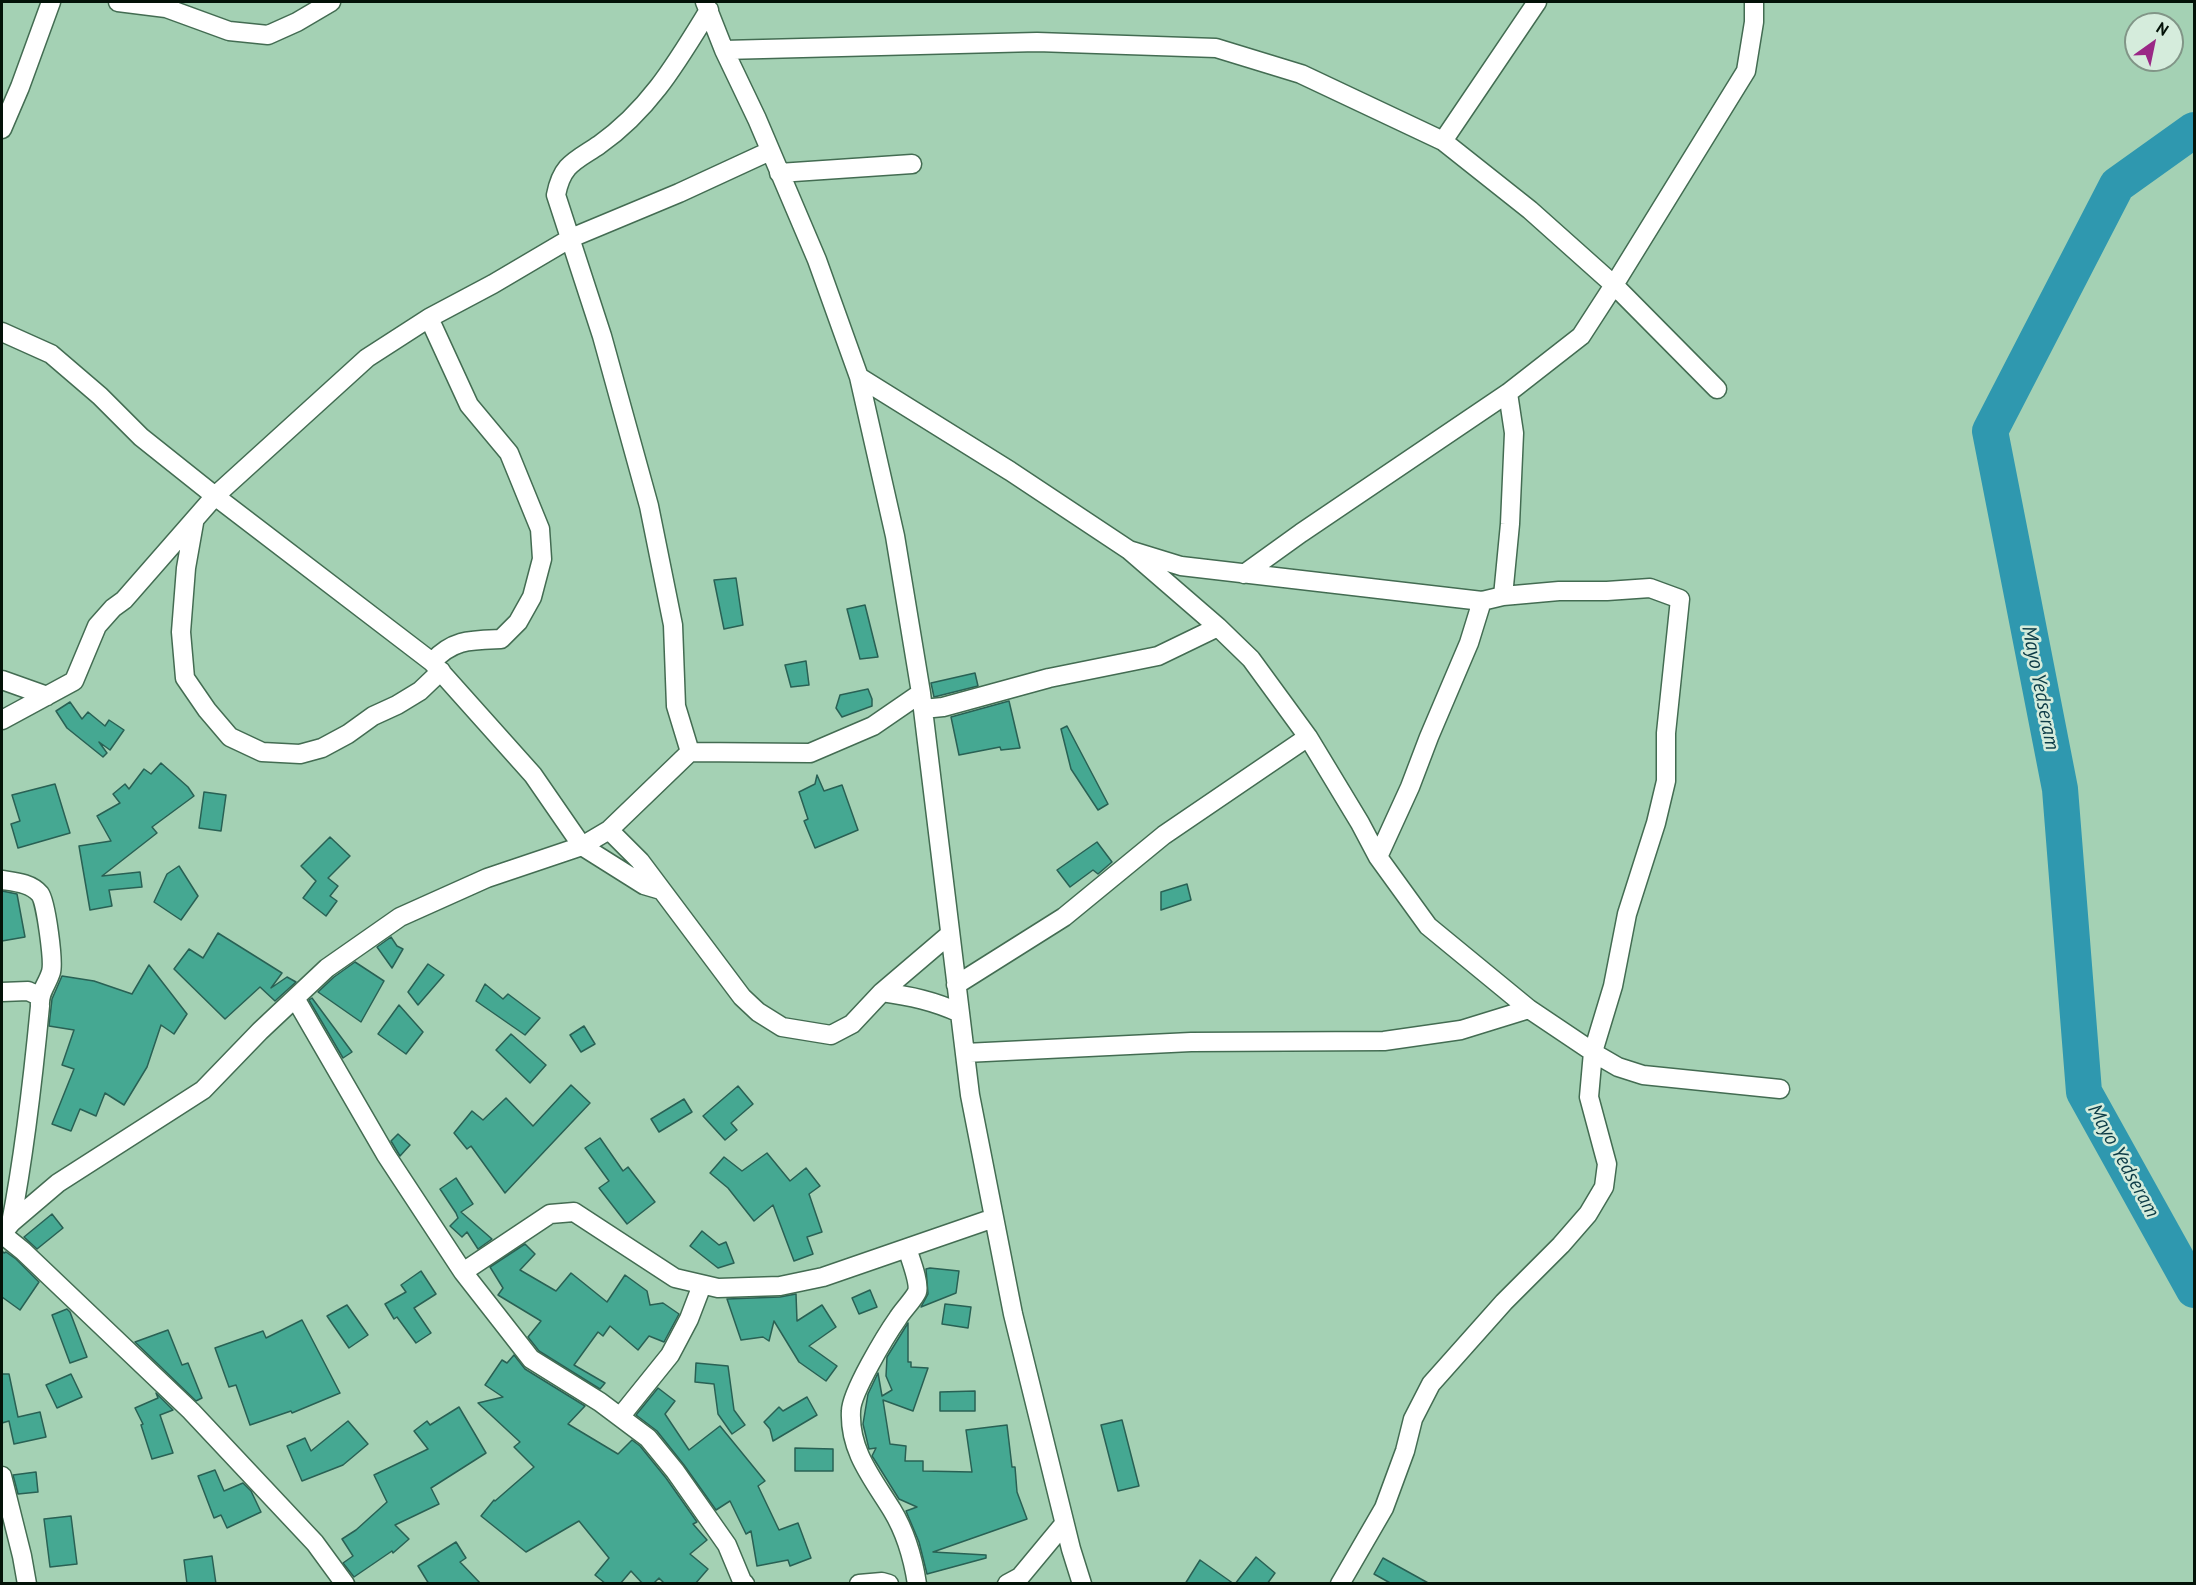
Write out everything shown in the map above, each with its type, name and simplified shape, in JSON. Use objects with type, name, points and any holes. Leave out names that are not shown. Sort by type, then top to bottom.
[{"type":"street","points":[[2,129],[51,2]]},
{"type":"street","points":[[118,2],[166,8],[229,31],[268,35],[297,22],[331,2]]},
{"type":"street","points":[[1443,141],[1537,2]]},
{"type":"street","points":[[1244,574],[1508,393],[1581,336],[1746,71],[1754,22],[1754,2]]},
{"type":"street","points":[[707,6],[724,50],[771,151],[817,260],[859,377],[895,536],[922,701],[970,1095],[1013,1314],[1064,1524],[1082,1584]]},
{"type":"street","points":[[690,752],[676,706],[673,625],[649,506],[602,336],[556,195],[559,178],[574,160],[599,144],[626,122],[661,86],[707,6]]},
{"type":"street","points":[[724,50],[1037,42],[1216,48],[1301,74],[1443,141],[1530,210],[1614,285],[1717,389]]},
{"type":"street","points":[[2,720],[74,681],[97,626],[113,608],[124,600],[215,496],[367,358],[429,318],[571,238],[679,193],[771,151]]},
{"type":"street","points":[[779,173],[912,164]]},
{"type":"street","points":[[194,521],[186,568],[181,632],[185,678],[207,710],[230,737],[261,752],[300,754],[322,748],[348,734],[373,716],[420,691],[436,667],[443,650],[460,642],[501,639],[518,622],[532,597],[542,559],[540,529],[509,453],[469,405],[429,318]]},
{"type":"street","points":[[4,338],[51,354],[100,396],[141,437],[436,667],[533,775],[582,846],[644,885],[661,890]]},
{"type":"street","points":[[859,377],[1010,471],[1129,550],[1218,627],[1251,659],[1308,737],[1378,857],[1428,926],[1528,1009],[1618,1067],[1643,1075],[1780,1089]]},
{"type":"street","points":[[1503,596],[1510,524],[1514,433],[1508,393]]},
{"type":"street","points":[[1129,550],[1181,566],[1482,601],[1503,596],[1559,591],[1650,588],[1680,599],[1666,733],[1666,781],[1656,823],[1627,914],[1613,986],[1593,1052],[1589,1097],[1607,1164],[1604,1187],[1588,1214],[1561,1245],[1504,1302],[1431,1384],[1413,1419],[1384,1508],[1340,1584]]},
{"type":"street","points":[[1378,857],[1410,788],[1469,644],[1482,601]]},
{"type":"street","points":[[5,1230],[57,1183],[203,1090],[260,1031],[327,968],[400,917],[488,878],[582,846],[609,830],[690,752],[810,753],[873,726],[922,701],[943,707],[1049,678],[1158,656],[1218,627]]},
{"type":"street","points":[[2,680],[47,696]]},
{"type":"street","points":[[956,985],[1064,917],[1164,835],[1308,737]]},
{"type":"street","points":[[609,830],[640,861],[742,997],[758,1012],[782,1027],[831,1035],[852,1024],[882,992],[950,934]]},
{"type":"street","points":[[2,880],[31,886],[41,895],[48,923],[52,970],[39,996],[31,1099],[20,1175],[5,1230]]},
{"type":"street","points":[[2,992],[28,991],[39,996]]},
{"type":"street","points":[[882,992],[914,996],[960,1013]]},
{"type":"street","points":[[295,998],[386,1155],[463,1272],[531,1359],[600,1402],[648,1438],[675,1471],[727,1545],[745,1584]]},
{"type":"street","points":[[965,1053],[1191,1042],[1384,1041],[1461,1030],[1528,1009]]},
{"type":"street","points":[[463,1272],[550,1214],[574,1212],[675,1278],[718,1288],[780,1286],[824,1277],[994,1218]]},
{"type":"street","points":[[5,1230],[23,1251],[191,1411],[315,1543],[345,1584]]},
{"type":"street","points":[[907,1248],[917,1283],[916,1293],[893,1325],[850,1409],[858,1455],[904,1533],[913,1561],[917,1584]]},
{"type":"street","points":[[620,1417],[670,1355],[689,1319],[702,1285]]},
{"type":"street","points":[[2,1476],[4,1497],[27,1584]]},
{"type":"street","points":[[1015,1581],[1064,1524]]},
{"type":"street","points":[[858,1584],[882,1582],[889,1584]]},
{"type":"building","points":[[736,578],[743,625],[724,629],[714,580]]},
{"type":"building","points":[[865,605],[878,657],[860,659],[847,609]]},
{"type":"building","points":[[806,661],[809,685],[791,687],[785,665]]},
{"type":"building","points":[[975,673],[978,686],[934,697],[931,683]]},
{"type":"building","points":[[868,689],[872,706],[842,717],[836,708],[840,695]]},
{"type":"building","points":[[1009,701],[1020,748],[1001,750],[1000,747],[959,755],[951,717]]},
{"type":"building","points":[[70,702],[82,719],[88,712],[105,726],[109,720],[124,730],[110,750],[99,742],[107,753],[103,757],[67,728],[56,711]]},
{"type":"building","points":[[1067,726],[1108,804],[1098,810],[1071,769],[1061,729]]},
{"type":"building","points":[[161,763],[188,787],[194,796],[152,827],[157,833],[102,876],[140,872],[142,887],[109,890],[112,906],[90,910],[79,846],[111,841],[97,816],[120,803],[113,794],[125,784],[129,789],[144,769],[151,774]]},
{"type":"building","points":[[817,775],[824,791],[842,785],[858,830],[815,848],[804,821],[808,819],[799,792],[815,784]]},
{"type":"building","points":[[55,784],[70,833],[18,848],[11,824],[20,821],[12,795]]},
{"type":"building","points":[[204,792],[226,795],[221,831],[199,828]]},
{"type":"building","points":[[330,837],[350,856],[328,878],[338,886],[330,896],[337,901],[326,916],[303,898],[316,881],[301,866]]},
{"type":"building","points":[[1097,842],[1112,862],[1098,874],[1093,870],[1070,887],[1057,870]]},
{"type":"building","points":[[179,866],[198,896],[181,920],[154,902],[167,874]]},
{"type":"building","points":[[1187,884],[1191,900],[1161,910],[1161,892]]},
{"type":"building","points":[[2,891],[17,894],[25,937],[2,941]]},
{"type":"building","points":[[218,933],[282,973],[271,988],[287,977],[296,982],[275,1001],[260,987],[225,1019],[174,969],[189,949],[203,958]]},
{"type":"building","points":[[391,937],[397,946],[403,949],[392,968],[377,947]]},
{"type":"building","points":[[355,962],[384,981],[361,1022],[318,992]]},
{"type":"building","points":[[428,964],[444,975],[418,1005],[408,992]]},
{"type":"building","points":[[149,965],[187,1014],[174,1034],[161,1025],[147,1067],[124,1105],[105,1093],[96,1116],[80,1109],[71,1131],[52,1124],[74,1069],[62,1065],[74,1030],[49,1026],[52,999],[62,976],[94,981],[132,994]]},
{"type":"building","points":[[485,984],[503,999],[508,994],[540,1018],[525,1035],[476,1001]]},
{"type":"building","points":[[312,998],[352,1052],[343,1058],[309,1000]]},
{"type":"building","points":[[399,1005],[423,1032],[406,1054],[378,1034]]},
{"type":"building","points":[[584,1026],[595,1044],[581,1052],[570,1035]]},
{"type":"building","points":[[511,1034],[546,1065],[530,1083],[496,1050]]},
{"type":"building","points":[[571,1085],[590,1103],[505,1193],[471,1146],[467,1149],[454,1133],[472,1111],[483,1120],[506,1098],[533,1126]]},
{"type":"building","points":[[738,1086],[753,1104],[731,1123],[737,1130],[725,1140],[703,1116]]},
{"type":"building","points":[[684,1099],[692,1112],[659,1132],[651,1119]]},
{"type":"building","points":[[398,1134],[410,1145],[400,1156],[391,1141]]},
{"type":"building","points":[[600,1138],[623,1171],[628,1167],[655,1202],[627,1224],[599,1188],[609,1181],[585,1148]]},
{"type":"building","points":[[767,1153],[790,1181],[806,1168],[820,1186],[809,1194],[822,1232],[807,1237],[813,1254],[794,1261],[773,1205],[754,1221],[728,1188],[710,1173],[724,1157],[742,1171]]},
{"type":"building","points":[[456,1178],[473,1204],[461,1212],[492,1239],[478,1249],[467,1232],[462,1237],[450,1226],[458,1218],[440,1189]]},
{"type":"building","points":[[52,1214],[63,1228],[37,1249],[24,1237]]},
{"type":"building","points":[[702,1231],[719,1245],[726,1242],[734,1263],[718,1268],[690,1246]]},
{"type":"building","points":[[525,1244],[535,1254],[520,1270],[556,1291],[571,1273],[607,1302],[625,1275],[647,1291],[650,1305],[663,1303],[679,1314],[664,1342],[649,1336],[638,1350],[610,1326],[603,1336],[598,1332],[574,1365],[605,1383],[600,1389],[539,1351],[528,1337],[541,1321],[498,1295],[503,1288],[490,1267]]},
{"type":"building","points":[[2,1251],[16,1259],[39,1282],[20,1310],[2,1297]]},
{"type":"building","points":[[926,1269],[959,1271],[956,1293],[921,1307],[928,1294]]},
{"type":"building","points":[[421,1271],[436,1294],[414,1308],[431,1333],[416,1343],[397,1317],[394,1319],[385,1304],[406,1292],[401,1285]]},
{"type":"building","points":[[870,1290],[877,1307],[859,1314],[852,1298]]},
{"type":"building","points":[[796,1294],[797,1321],[822,1305],[836,1327],[809,1346],[837,1366],[826,1381],[799,1362],[774,1321],[769,1341],[763,1337],[741,1340],[727,1299],[780,1297]]},
{"type":"building","points":[[945,1304],[971,1307],[968,1328],[942,1324]]},
{"type":"building","points":[[347,1305],[368,1335],[349,1348],[327,1316]]},
{"type":"building","points":[[67,1309],[87,1357],[70,1363],[52,1315]]},
{"type":"building","points":[[302,1320],[340,1393],[292,1413],[291,1411],[250,1425],[236,1385],[229,1387],[215,1348],[263,1331],[266,1338]]},
{"type":"building","points":[[908,1323],[908,1362],[911,1362],[911,1367],[928,1368],[913,1411],[883,1400],[890,1444],[906,1446],[905,1461],[923,1461],[923,1471],[972,1472],[966,1430],[1007,1425],[1017,1492],[1027,1519],[933,1552],[986,1555],[986,1558],[927,1574],[919,1542],[906,1511],[917,1507],[899,1499],[872,1456],[876,1448],[869,1449],[863,1424],[868,1394],[878,1373],[882,1396],[892,1390],[886,1376],[887,1357]]},
{"type":"building","points":[[168,1330],[182,1365],[188,1363],[202,1398],[196,1401],[135,1342]]},
{"type":"building","points":[[514,1355],[525,1369],[585,1406],[568,1424],[618,1454],[632,1440],[640,1446],[666,1478],[697,1522],[693,1524],[707,1540],[690,1554],[708,1569],[695,1584],[665,1584],[659,1578],[653,1584],[643,1584],[631,1571],[620,1584],[606,1584],[595,1575],[609,1558],[579,1521],[526,1552],[481,1516],[494,1500],[534,1467],[514,1447],[520,1442],[478,1403],[503,1397],[485,1385],[502,1360],[507,1363]]},
{"type":"building","points":[[696,1363],[728,1366],[734,1410],[745,1425],[732,1434],[718,1414],[714,1384],[695,1382]]},
{"type":"building","points":[[2,1374],[9,1374],[18,1417],[40,1412],[46,1437],[14,1444],[9,1421],[2,1423]]},
{"type":"building","points":[[71,1374],[82,1397],[57,1408],[46,1385]]},
{"type":"building","points":[[658,1388],[675,1401],[665,1414],[689,1450],[720,1426],[765,1481],[758,1486],[779,1530],[798,1523],[811,1558],[790,1566],[788,1560],[757,1566],[751,1531],[746,1534],[730,1501],[716,1510],[657,1431],[636,1415]]},
{"type":"building","points":[[975,1391],[975,1411],[940,1411],[940,1392]]},
{"type":"building","points":[[156,1393],[173,1410],[160,1415],[173,1453],[152,1459],[141,1425],[143,1424],[135,1408],[158,1398]]},
{"type":"building","points":[[807,1397],[817,1415],[773,1441],[770,1429],[764,1422],[779,1407],[783,1411]]},
{"type":"building","points":[[459,1407],[486,1453],[431,1488],[439,1504],[395,1525],[409,1539],[393,1553],[392,1551],[354,1577],[343,1563],[353,1556],[342,1539],[356,1530],[387,1502],[374,1475],[428,1449],[414,1431],[427,1421],[430,1425]]},
{"type":"building","points":[[1122,1420],[1139,1486],[1118,1491],[1101,1425]]},
{"type":"building","points":[[348,1421],[368,1444],[343,1465],[302,1481],[287,1446],[305,1438],[311,1451]]},
{"type":"building","points":[[795,1448],[833,1449],[833,1471],[795,1471]]},
{"type":"building","points":[[215,1470],[224,1491],[243,1483],[251,1491],[261,1512],[227,1528],[221,1515],[214,1518],[198,1476]]},
{"type":"building","points":[[36,1472],[38,1492],[18,1494],[13,1475]]},
{"type":"building","points":[[71,1516],[77,1564],[50,1567],[44,1519]]},
{"type":"building","points":[[456,1542],[466,1558],[460,1562],[481,1584],[429,1584],[418,1566]]},
{"type":"building","points":[[212,1556],[216,1584],[187,1584],[184,1560]]},
{"type":"building","points":[[1256,1557],[1275,1573],[1267,1584],[1235,1584]]},
{"type":"building","points":[[1383,1558],[1430,1584],[1392,1584],[1374,1574]]},
{"type":"building","points":[[1200,1560],[1234,1584],[1185,1584]]},
{"type":"waterway","name":"Mayo Yedseram","points":[[2194,130],[2117,185],[1990,431],[2060,789],[2084,1092],[2194,1290]]}]
